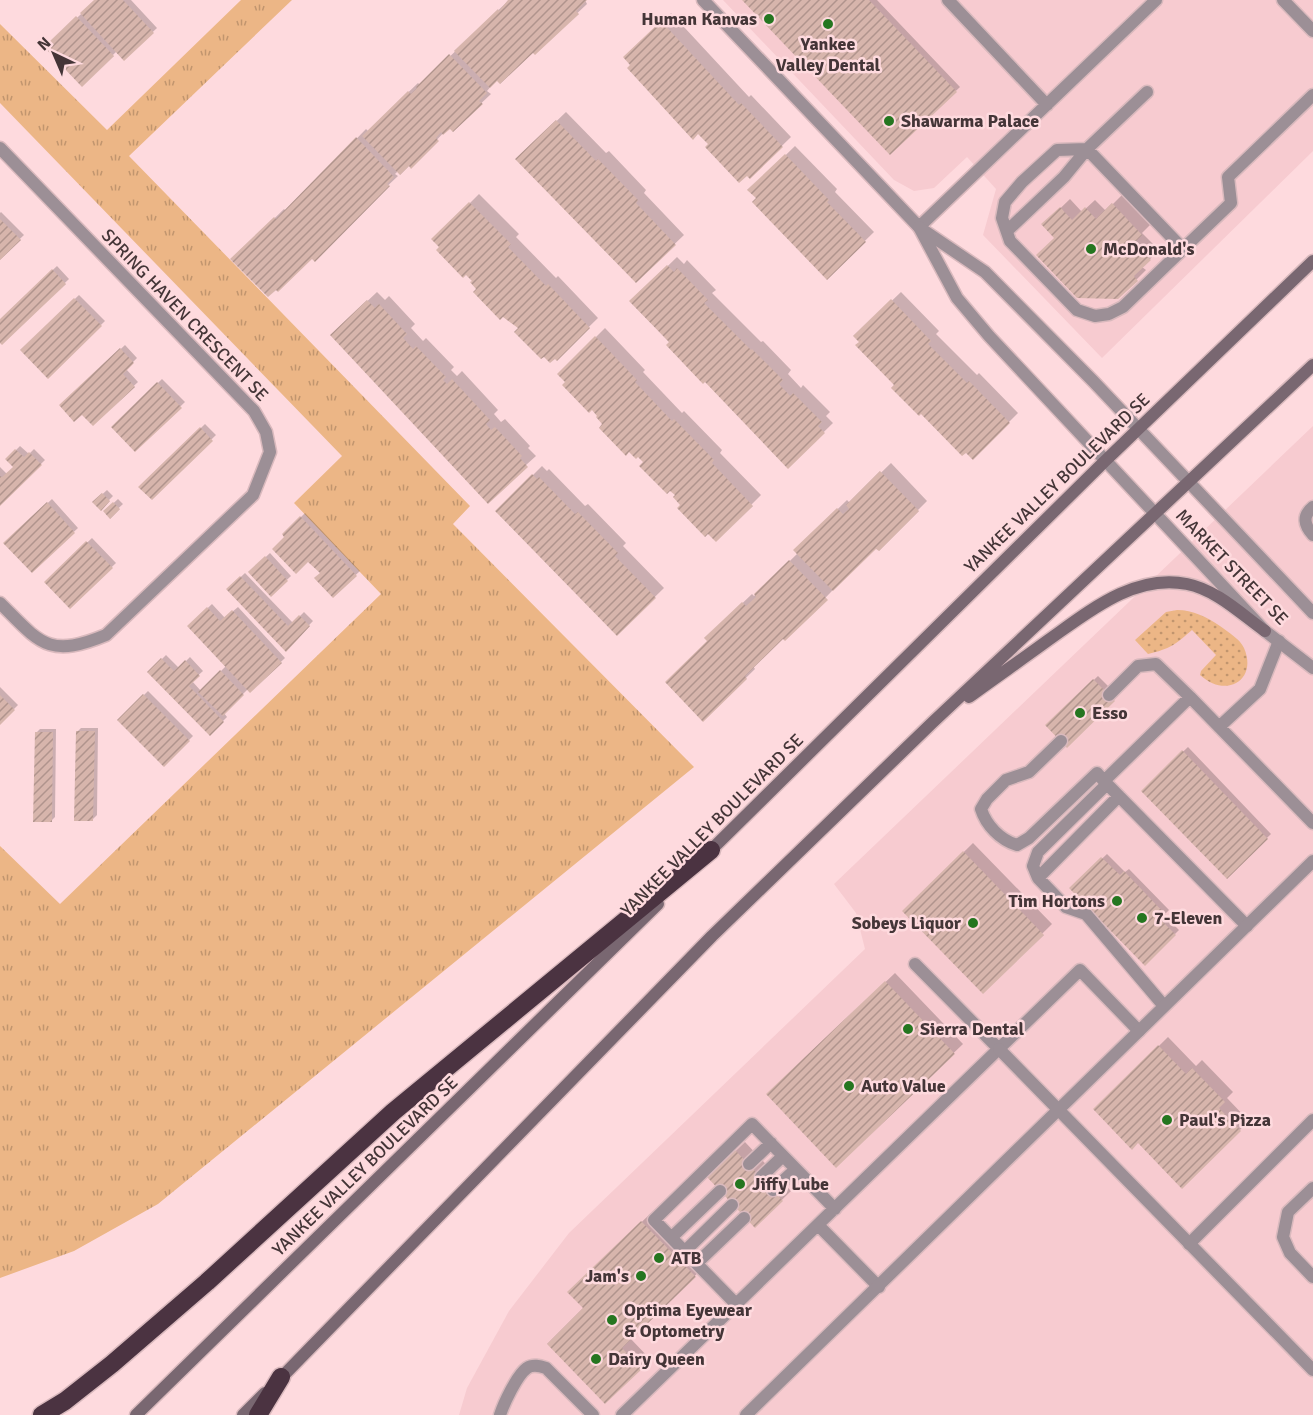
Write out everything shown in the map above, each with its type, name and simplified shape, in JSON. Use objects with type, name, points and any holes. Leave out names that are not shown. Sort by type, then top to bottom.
[{"type":"highway","points":[[42,1415],[65,1401],[112,1364],[207,1282],[393,1112],[711,850]]},
{"type":"highway","points":[[258,1415],[281,1377]]},
{"type":"main road","name":"YANKEE VALLEY BOULEVARD SE","points":[[136,1415],[582,980],[1105,461],[1313,261]]},
{"type":"main road","points":[[243,1415],[712,936],[933,722],[1313,365]]},
{"type":"main road","points":[[933,722],[1104,601],[1136,588],[1157,583],[1187,584],[1208,592],[1228,604],[1265,631]]},
{"type":"street","points":[[703,0],[920,228],[1156,0]]},
{"type":"street","points":[[948,0],[1047,105]]},
{"type":"street","points":[[1283,0],[1313,31]]},
{"type":"street","points":[[1007,231],[1064,177],[1087,149],[1147,92]]},
{"type":"street","points":[[1183,249],[1087,149],[1057,150],[1022,182],[1005,202],[1002,218],[1010,241],[1077,310],[1095,316],[1109,314],[1123,307],[1231,203],[1228,177],[1313,95]]},
{"type":"street","name":"SPRING HAVEN CRESCENT SE","points":[[0,148],[254,411],[266,432],[270,452],[253,495],[106,635],[86,644],[69,648],[49,645],[34,637],[0,603]]},
{"type":"street","name":"MARKET STREET SE","points":[[920,228],[985,272],[1313,612]]},
{"type":"street","name":"MARKET STREET SE","points":[[920,228],[957,298],[989,336],[1265,631],[1313,668]]},
{"type":"street","points":[[1313,507],[1306,514],[1305,521],[1313,535]]},
{"type":"street","points":[[1219,727],[1260,689],[1279,641]]},
{"type":"street","points":[[1109,695],[1138,666],[1156,664],[1313,823]]},
{"type":"street","points":[[1164,1006],[1086,914],[1066,908],[1038,878],[1033,866],[1038,852],[1190,697]]},
{"type":"street","points":[[1061,741],[1029,772],[1006,780],[981,808],[984,820],[1006,842],[1017,845],[1029,838],[1097,773],[1247,926]]},
{"type":"street","points":[[1038,878],[1119,796]]},
{"type":"street","points":[[746,1415],[1313,861]]},
{"type":"street","points":[[915,964],[1313,1370]]},
{"type":"street","points":[[622,1415],[1080,970],[1139,1031]]},
{"type":"street","points":[[1189,1244],[1313,1120]]},
{"type":"street","points":[[736,1304],[654,1220],[752,1124],[835,1209]]},
{"type":"street","points":[[748,1164],[771,1143]]},
{"type":"street","points":[[761,1177],[783,1156]]},
{"type":"street","points":[[773,1190],[796,1169]]},
{"type":"street","points":[[1313,1188],[1288,1212],[1283,1236],[1290,1253],[1313,1277]]},
{"type":"street","points":[[672,1237],[720,1191]]},
{"type":"street","points":[[685,1251],[732,1205]]},
{"type":"street","points":[[697,1263],[744,1218]]},
{"type":"street","points":[[818,1225],[879,1287]]},
{"type":"street","points":[[500,1415],[526,1368],[536,1365],[546,1368],[593,1415]]},
{"type":"shaded area","points":[[723,0],[1313,0],[1313,151],[1102,358],[983,235],[996,189],[967,157],[934,188],[914,191],[894,180]]},
{"type":"shaded area","points":[[1313,426],[1313,1415],[459,1415],[467,1388],[509,1311],[569,1233],[865,949],[856,913],[834,884]]},
{"type":"green space","points":[[241,0],[292,0],[129,156],[470,506],[453,524],[694,767],[158,1204],[74,1251],[0,1278],[0,846],[60,904],[381,594],[294,503],[342,456],[0,103],[0,24],[107,130]]},
{"type":"green space","points":[[1189,611],[1205,617],[1240,642],[1247,659],[1247,669],[1243,677],[1229,685],[1220,685],[1200,675],[1216,655],[1192,630],[1172,645],[1148,654],[1135,640],[1166,612]]},
{"type":"building","points":[[94,0],[123,0],[154,33],[124,61],[80,13]]},
{"type":"building","points":[[508,0],[587,0],[576,11],[579,14],[535,55],[533,53],[500,84],[497,81],[490,88],[454,51],[498,9],[499,11]]},
{"type":"building","points":[[742,0],[869,0],[957,92],[890,155]]},
{"type":"building","points":[[76,16],[114,56],[82,87],[44,47]]},
{"type":"building","points":[[661,21],[739,105],[741,103],[783,147],[750,179],[747,176],[739,183],[705,147],[708,144],[698,134],[693,140],[627,68],[630,65],[623,57]]},
{"type":"building","points":[[449,54],[487,93],[479,101],[483,104],[453,132],[450,129],[443,135],[441,132],[436,138],[439,141],[411,169],[409,166],[400,175],[362,136],[408,91],[411,94]]},
{"type":"building","points":[[556,120],[638,200],[636,203],[676,245],[636,283],[515,159]]},
{"type":"building","points":[[356,137],[394,177],[387,184],[390,186],[315,262],[312,259],[278,292],[276,290],[268,297],[230,259],[274,217],[276,219]]},
{"type":"building","points":[[785,154],[866,242],[827,280],[752,202],[756,198],[747,190]]},
{"type":"building","points":[[469,202],[511,244],[508,247],[590,328],[557,361],[555,359],[550,363],[544,357],[541,359],[514,332],[518,328],[503,317],[500,320],[473,292],[476,289],[470,282],[472,281],[466,275],[463,278],[436,250],[439,247],[431,239]]},
{"type":"building","name":"McDonald's","points":[[1112,203],[1142,235],[1134,243],[1151,260],[1134,276],[1138,281],[1118,299],[1077,298],[1036,255],[1054,238],[1041,224],[1060,207],[1072,220],[1085,207],[1096,219]]},
{"type":"building","points":[[0,219],[21,240],[0,260]]},
{"type":"building","points":[[667,265],[674,272],[677,268],[708,300],[704,303],[783,380],[779,384],[790,396],[793,393],[822,422],[818,426],[825,433],[788,469],[705,382],[703,384],[666,345],[669,342],[629,301]]},
{"type":"building","points":[[52,269],[66,284],[2,345],[0,343],[0,319]]},
{"type":"building","points":[[74,298],[102,326],[48,379],[20,350]]},
{"type":"building","points":[[891,299],[931,341],[928,344],[967,383],[969,381],[1010,423],[973,460],[966,453],[962,456],[921,414],[919,416],[891,388],[894,385],[855,345],[859,342],[853,336]]},
{"type":"building","points":[[367,300],[375,308],[379,304],[407,334],[403,338],[413,349],[416,346],[446,377],[443,380],[447,384],[452,379],[490,420],[486,424],[491,430],[495,427],[522,456],[520,458],[528,467],[488,504],[330,335]]},
{"type":"building","points":[[595,336],[672,421],[674,419],[714,460],[712,463],[753,506],[716,542],[708,534],[705,537],[677,508],[680,505],[673,497],[675,495],[670,491],[667,494],[639,466],[643,462],[638,457],[636,459],[629,452],[626,456],[599,428],[602,424],[592,410],[589,413],[562,385],[565,382],[557,374]]},
{"type":"building","points":[[120,348],[134,363],[123,374],[135,387],[93,426],[82,415],[74,422],[59,405]]},
{"type":"building","points":[[157,382],[182,408],[135,452],[111,427]]},
{"type":"building","points":[[200,427],[213,441],[152,500],[138,487]]},
{"type":"building","points":[[15,449],[24,457],[29,452],[42,465],[0,506],[0,476],[2,477],[13,467],[5,459]]},
{"type":"building","points":[[880,471],[919,511],[879,551],[876,549],[833,591],[793,550],[837,508],[843,514],[849,509],[846,505]]},
{"type":"building","points":[[532,474],[537,479],[539,477],[575,514],[578,512],[618,553],[615,556],[656,598],[617,636],[495,511]]},
{"type":"building","points":[[102,493],[110,501],[101,511],[92,502]]},
{"type":"building","points":[[47,502],[75,533],[32,573],[3,543]]},
{"type":"building","points":[[113,502],[120,509],[110,519],[103,511]]},
{"type":"building","points":[[300,516],[357,576],[333,598],[314,578],[320,573],[308,562],[296,574],[272,549],[284,537],[282,534]]},
{"type":"building","points":[[86,541],[113,568],[70,609],[44,582]]},
{"type":"building","points":[[265,556],[288,581],[271,597],[248,572]]},
{"type":"building","points":[[789,560],[828,600],[745,676],[747,679],[703,722],[665,682],[707,641],[704,638],[742,602],[746,606],[756,597],[754,594]]},
{"type":"building","points":[[240,576],[288,626],[299,615],[310,626],[286,652],[226,589]]},
{"type":"building","points":[[207,607],[220,621],[232,610],[282,663],[250,693],[187,626]]},
{"type":"building","points":[[161,658],[174,671],[185,660],[200,676],[189,686],[224,722],[210,736],[147,672]]},
{"type":"building","points":[[220,670],[244,695],[223,716],[198,692]]},
{"type":"building","name":"Esso","points":[[1093,679],[1115,701],[1067,748],[1045,725]]},
{"type":"building","points":[[143,694],[190,741],[164,767],[117,720]]},
{"type":"building","points":[[0,695],[15,710],[0,725]]},
{"type":"building","points":[[76,731],[95,731],[93,821],[74,821]]},
{"type":"building","points":[[35,732],[53,732],[52,822],[33,822]]},
{"type":"building","points":[[1182,750],[1268,839],[1227,879],[1141,791]]},
{"type":"building","name":"Sobeys Liquor","points":[[963,851],[1044,935],[983,994],[902,911]]},
{"type":"building","name":"Tim Hortons","points":[[1101,857],[1120,875],[1124,871],[1166,915],[1161,920],[1176,935],[1145,966],[1069,888]]},
{"type":"building","name":"Auto Value","points":[[885,981],[955,1054],[836,1168],[766,1094]]},
{"type":"building","name":"Paul's Pizza","points":[[1158,1045],[1186,1074],[1192,1068],[1225,1102],[1219,1108],[1241,1131],[1182,1189],[1138,1143],[1132,1150],[1093,1109]]},
{"type":"building","name":"Jiffy Lube","points":[[735,1150],[783,1201],[755,1228],[707,1177]]},
{"type":"building","points":[[641,1221],[696,1277],[622,1348],[642,1369],[605,1404],[547,1344],[583,1308],[567,1292]]},
{"type":"place","name":"Human Kanvas","points":[[769,19]]},
{"type":"place","name":"Yankee Valley Dental","points":[[828,24]]},
{"type":"place","name":"Shawarma Palace","points":[[889,121]]},
{"type":"place","name":"McDonald's","points":[[1091,249]]},
{"type":"place","name":"Esso","points":[[1080,713]]},
{"type":"place","name":"Tim Hortons","points":[[1117,901]]},
{"type":"place","name":"7-Eleven","points":[[1142,918]]},
{"type":"place","name":"Sobeys Liquor","points":[[973,923]]},
{"type":"place","name":"Sierra Dental","points":[[908,1029]]},
{"type":"place","name":"Auto Value","points":[[849,1086]]},
{"type":"place","name":"Paul's Pizza","points":[[1167,1120]]},
{"type":"place","name":"Jiffy Lube","points":[[740,1184]]},
{"type":"place","name":"ATB","points":[[659,1258]]},
{"type":"place","name":"Jam's","points":[[641,1276]]},
{"type":"place","name":"Optima Eyewear & Optometry","points":[[612,1320]]},
{"type":"place","name":"Dairy Queen","points":[[596,1359]]}]
